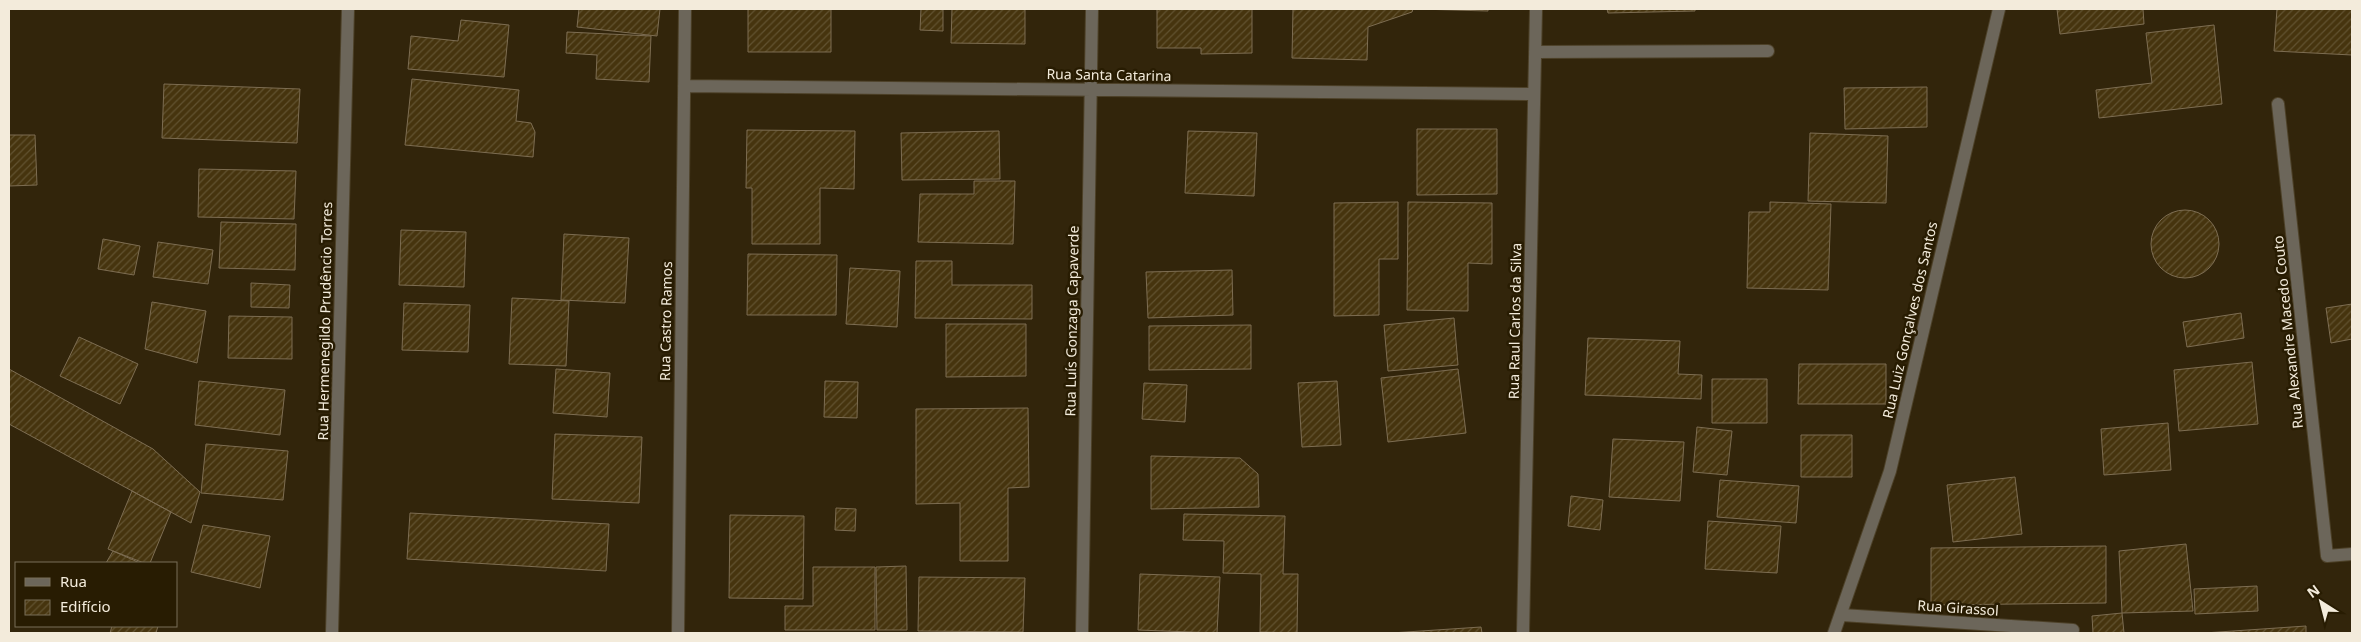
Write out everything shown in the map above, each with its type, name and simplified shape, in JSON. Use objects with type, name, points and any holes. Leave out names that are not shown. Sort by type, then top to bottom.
[{"type":"street","name":"Rua Hermenegildo Prudêncio Torres","points":[[332,633],[348,9]]},
{"type":"street","name":"Rua Castro Ramos","points":[[678,633],[685,9]]},
{"type":"street","name":"Rua Luís Gonzaga Capaverde","points":[[1082,633],[1092,9]]},
{"type":"street","name":"Rua Raul Carlos da Silva","points":[[1523,633],[1536,9]]},
{"type":"street","name":"Rua Luiz Gonçalves dos Santos","points":[[1834,633],[1842,615],[1890,471],[1999,9]]},
{"type":"street","points":[[1535,52],[1768,52]]},
{"type":"street","name":"Rua Santa Catarina","points":[[684,86],[1534,94]]},
{"type":"street","name":"Rua Alexandre Macedo Couto","points":[[2278,104],[2327,556],[2352,554]]},
{"type":"street","name":"Rua Girassol","points":[[1842,615],[2073,630]]},
{"type":"building","points":[[579,9],[660,9],[657,36],[577,27]]},
{"type":"building","points":[[748,9],[831,9],[831,52],[748,52]]},
{"type":"building","points":[[921,9],[943,9],[943,31],[920,30]]},
{"type":"building","points":[[952,9],[1025,9],[1025,44],[951,43]]},
{"type":"building","points":[[1157,9],[1252,9],[1252,53],[1201,54],[1201,48],[1157,48]]},
{"type":"building","points":[[1293,9],[1413,9],[1412,12],[1368,27],[1367,60],[1292,58]]},
{"type":"building","points":[[1418,9],[1488,9],[1488,11]]},
{"type":"building","points":[[1607,9],[1695,9],[1695,11],[1608,13]]},
{"type":"building","points":[[2057,9],[2143,9],[2144,24],[2060,34]]},
{"type":"building","points":[[2277,9],[2352,9],[2352,55],[2274,51]]},
{"type":"building","points":[[461,20],[509,25],[504,77],[408,69],[411,36],[458,41]]},
{"type":"building","points":[[2214,25],[2222,104],[2099,118],[2096,90],[2152,83],[2146,33]]},
{"type":"building","points":[[567,32],[651,36],[649,82],[596,79],[597,55],[566,53]]},
{"type":"building","points":[[412,79],[519,90],[516,121],[531,123],[535,132],[533,157],[405,145]]},
{"type":"building","points":[[164,84],[300,89],[297,143],[162,138]]},
{"type":"building","points":[[1927,87],[1927,127],[1845,129],[1844,88]]},
{"type":"building","points":[[1417,129],[1497,129],[1497,194],[1417,195]]},
{"type":"building","points":[[747,130],[855,131],[854,189],[820,188],[820,244],[752,244],[752,188],[746,188]]},
{"type":"building","points":[[999,131],[1000,179],[902,180],[901,133]]},
{"type":"building","points":[[1188,131],[1257,133],[1254,196],[1185,193]]},
{"type":"building","points":[[1810,133],[1888,136],[1886,203],[1808,201]]},
{"type":"building","points":[[9,135],[35,135],[37,185],[9,186]]},
{"type":"building","points":[[199,169],[296,171],[294,219],[198,217]]},
{"type":"building","points":[[974,181],[1015,181],[1013,244],[918,242],[920,194],[974,194]]},
{"type":"building","points":[[1398,202],[1398,259],[1379,259],[1379,315],[1334,316],[1334,203]]},
{"type":"building","points":[[1408,202],[1492,203],[1492,264],[1468,263],[1468,311],[1407,310]]},
{"type":"building","points":[[1770,202],[1831,204],[1828,290],[1747,288],[1749,212],[1770,212]]},
{"type":"building","points":[[2178,210],[2192,210],[2204,215],[2214,225],[2219,237],[2219,251],[2214,263],[2204,273],[2192,278],[2178,278],[2166,273],[2156,263],[2151,251],[2151,237],[2156,225],[2166,215]]},
{"type":"building","points":[[221,222],[296,224],[295,270],[219,268]]},
{"type":"building","points":[[401,230],[466,232],[464,287],[399,285]]},
{"type":"building","points":[[564,234],[629,238],[625,303],[561,300]]},
{"type":"building","points":[[103,239],[140,246],[134,275],[98,269]]},
{"type":"building","points":[[158,242],[213,250],[208,284],[153,277]]},
{"type":"building","points":[[748,254],[837,255],[836,315],[747,315]]},
{"type":"building","points":[[916,261],[952,261],[952,285],[1032,285],[1032,319],[915,318]]},
{"type":"building","points":[[850,268],[900,271],[897,327],[846,324]]},
{"type":"building","points":[[1232,270],[1233,315],[1148,318],[1146,272]]},
{"type":"building","points":[[251,283],[290,285],[289,308],[251,307]]},
{"type":"building","points":[[512,298],[569,301],[566,366],[509,364]]},
{"type":"building","points":[[152,302],[206,311],[197,363],[145,349]]},
{"type":"building","points":[[404,303],[470,305],[468,352],[402,350]]},
{"type":"building","points":[[2352,304],[2352,339],[2331,343],[2326,308]]},
{"type":"building","points":[[2241,313],[2244,338],[2187,347],[2183,322]]},
{"type":"building","points":[[229,316],[292,317],[292,359],[228,358]]},
{"type":"building","points":[[1454,318],[1458,365],[1388,371],[1384,325]]},
{"type":"building","points":[[946,324],[1026,324],[1026,376],[946,377]]},
{"type":"building","points":[[1251,325],[1251,369],[1149,370],[1149,326]]},
{"type":"building","points":[[79,337],[138,364],[120,404],[60,376]]},
{"type":"building","points":[[1588,338],[1680,341],[1678,374],[1702,375],[1701,399],[1585,395]]},
{"type":"building","points":[[2252,362],[2258,424],[2179,431],[2174,370]]},
{"type":"building","points":[[1799,364],[1886,364],[1886,404],[1798,404]]},
{"type":"building","points":[[9,369],[153,449],[200,492],[191,523],[9,424]]},
{"type":"building","points":[[556,369],[610,373],[607,417],[553,413]]},
{"type":"building","points":[[1458,369],[1466,433],[1388,442],[1381,378]]},
{"type":"building","points":[[1712,379],[1767,379],[1767,423],[1712,423]]},
{"type":"building","points":[[199,381],[285,390],[280,435],[195,425]]},
{"type":"building","points":[[825,381],[858,382],[857,418],[824,417]]},
{"type":"building","points":[[1337,381],[1341,445],[1302,447],[1298,383]]},
{"type":"building","points":[[1144,383],[1187,385],[1185,422],[1142,419]]},
{"type":"building","points":[[1028,408],[1029,487],[1008,488],[1008,561],[960,561],[960,503],[916,504],[916,409]]},
{"type":"building","points":[[2168,423],[2171,470],[2104,475],[2101,429]]},
{"type":"building","points":[[1697,427],[1732,431],[1727,475],[1693,472]]},
{"type":"building","points":[[555,434],[642,437],[639,503],[552,499]]},
{"type":"building","points":[[1801,435],[1852,435],[1852,477],[1801,477]]},
{"type":"building","points":[[1613,439],[1684,442],[1680,501],[1609,497]]},
{"type":"building","points":[[206,444],[288,451],[283,500],[201,493]]},
{"type":"building","points":[[1151,456],[1240,458],[1258,474],[1259,507],[1151,509]]},
{"type":"building","points":[[2015,477],[2022,534],[1953,542],[1947,485]]},
{"type":"building","points":[[1720,480],[1799,486],[1796,523],[1717,517]]},
{"type":"building","points":[[132,491],[171,512],[150,562],[141,562],[108,549]]},
{"type":"building","points":[[1571,496],[1603,500],[1600,530],[1568,526]]},
{"type":"building","points":[[836,508],[856,509],[855,531],[835,530]]},
{"type":"building","points":[[410,513],[609,524],[606,571],[407,559]]},
{"type":"building","points":[[1184,514],[1285,516],[1283,574],[1298,574],[1297,633],[1260,632],[1261,574],[1223,573],[1224,541],[1183,540]]},
{"type":"building","points":[[730,515],[804,516],[803,599],[729,598]]},
{"type":"building","points":[[1708,521],[1781,526],[1777,573],[1705,569]]},
{"type":"building","points":[[203,525],[270,536],[260,588],[191,572]]},
{"type":"building","points":[[2186,544],[2193,611],[2122,613],[2119,551]]},
{"type":"building","points":[[2106,546],[2106,603],[1931,605],[1931,548]]},
{"type":"building","points":[[113,551],[138,562],[107,562]]},
{"type":"building","points":[[906,566],[907,630],[877,630],[876,567]]},
{"type":"building","points":[[813,567],[875,567],[875,630],[785,630],[785,606],[813,606]]},
{"type":"building","points":[[1140,574],[1220,577],[1217,633],[1138,630]]},
{"type":"building","points":[[919,577],[1025,578],[1023,632],[918,631]]},
{"type":"building","points":[[2257,586],[2258,611],[2195,614],[2194,589]]},
{"type":"building","points":[[2122,613],[2124,633],[2093,633],[2092,616]]},
{"type":"building","points":[[2306,626],[2306,633],[2204,633]]},
{"type":"building","points":[[112,627],[158,627],[156,633],[110,633]]},
{"type":"building","points":[[1481,627],[1482,633],[1391,633]]}]
